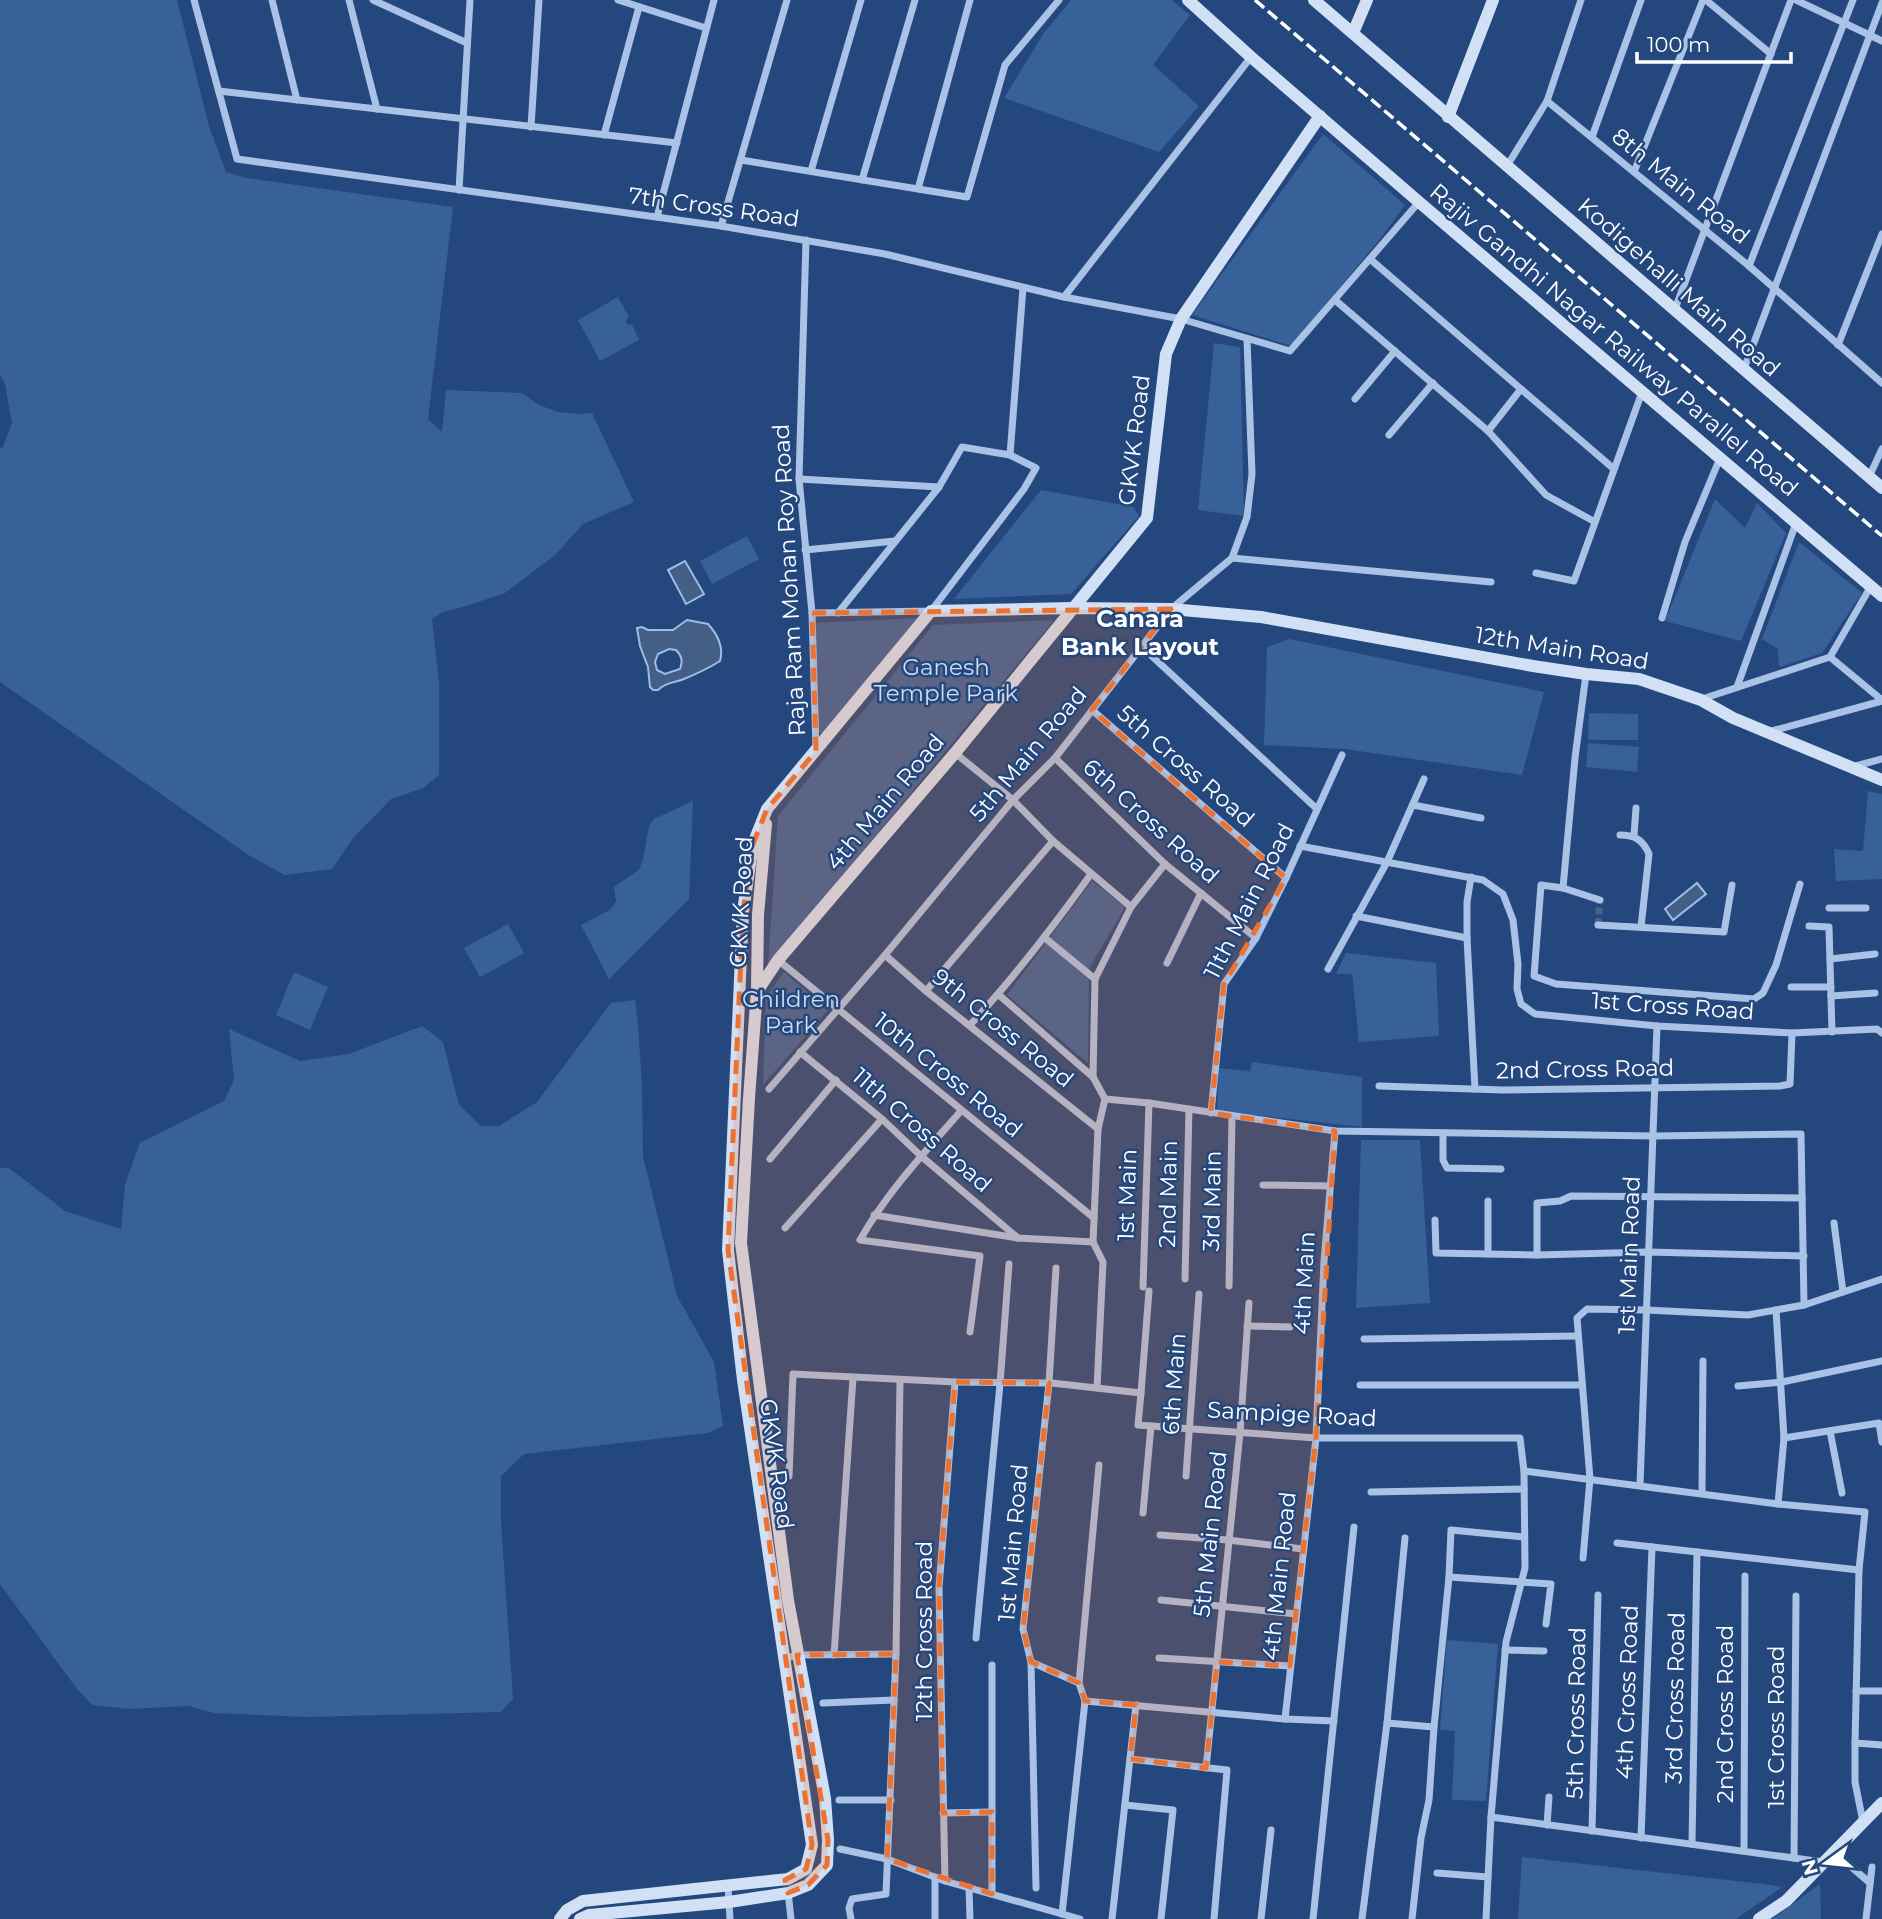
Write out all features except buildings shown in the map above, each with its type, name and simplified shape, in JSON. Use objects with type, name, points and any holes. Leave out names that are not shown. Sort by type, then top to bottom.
[{"type":"main road","points":[[1188,0],[1320,116]]},
{"type":"main road","name":"Kodigehalli Main Road","points":[[1314,0],[1882,488]]},
{"type":"main road","points":[[1353,33],[1367,0]]},
{"type":"main road","points":[[1448,117],[1493,0]]},
{"type":"main road","name":"Rajiv Gandhi Nagar Railway Parallel Road","points":[[1320,116],[1882,596]]},
{"type":"main road","name":"GKVK Road","points":[[1072,608],[1147,518],[1166,354],[1181,319],[1320,116]]},
{"type":"main road","points":[[932,611],[1072,608]]},
{"type":"main road","name":"12th Main Road","points":[[1072,608],[1171,610],[1261,617],[1586,674],[1639,679],[1701,699],[1734,718],[1882,780]]},
{"type":"main road","name":"4th Main Road","points":[[757,990],[778,960],[954,753],[1072,608]]},
{"type":"main road","name":"GKVK Road","points":[[580,1919],[589,1915],[729,1902],[787,1886],[806,1869],[812,1845],[743,1380],[728,1250],[743,911],[753,844],[767,809],[932,611]]},
{"type":"main road","name":"GKVK Road","points":[[560,1919],[567,1910],[583,1901],[728,1886],[808,1885],[827,1865],[825,1798],[788,1600],[741,1243],[756,1010],[758,915],[767,809]]},
{"type":"main road","points":[[739,1009],[756,1010]]},
{"type":"main road","points":[[743,1380],[758,1379]]},
{"type":"main road","points":[[1759,1919],[1786,1900],[1882,1803]]},
{"type":"street","points":[[194,0],[219,90],[677,143]]},
{"type":"street","points":[[272,0],[297,100]]},
{"type":"street","points":[[349,0],[377,109]]},
{"type":"street","points":[[373,0],[467,43]]},
{"type":"street","points":[[459,190],[470,0]]},
{"type":"street","points":[[531,127],[539,0]]},
{"type":"street","points":[[618,0],[706,28]]},
{"type":"street","points":[[657,217],[714,0]]},
{"type":"street","points":[[721,226],[787,0]]},
{"type":"street","points":[[811,172],[860,0]]},
{"type":"street","points":[[862,180],[915,0]]},
{"type":"street","points":[[918,189],[970,0]]},
{"type":"street","points":[[741,160],[967,197],[1005,65],[1059,0]]},
{"type":"street","points":[[1506,167],[1547,101],[1581,0]]},
{"type":"street","points":[[1592,138],[1641,0]]},
{"type":"street","points":[[1634,172],[1704,0],[1771,54]]},
{"type":"street","points":[[1675,309],[1794,0],[1882,41]]},
{"type":"street","name":"8th Main Road","points":[[1547,101],[1749,267],[1853,0]]},
{"type":"street","points":[[1744,370],[1882,2]]},
{"type":"street","points":[[604,135],[639,7]]},
{"type":"street","points":[[1064,297],[1251,57]]},
{"type":"street","name":"7th Cross Road","points":[[219,90],[237,159],[721,226],[884,254],[1064,297],[1181,319],[1290,351],[1335,300]]},
{"type":"street","points":[[1419,202],[1335,300],[1488,431],[1546,495],[1595,522]]},
{"type":"street","points":[[1838,345],[1882,234]]},
{"type":"street","name":"Raja Ram Mohan Roy Road","points":[[806,240],[799,479],[812,612],[816,751]]},
{"type":"street","points":[[1370,259],[1614,469]]},
{"type":"street","points":[[1749,267],[1882,382]]},
{"type":"street","points":[[1010,455],[1023,288]]},
{"type":"street","points":[[1247,339],[1252,474],[1247,517],[1232,558],[1491,582]]},
{"type":"street","points":[[1355,399],[1395,351]]},
{"type":"street","points":[[1389,435],[1433,383]]},
{"type":"street","points":[[1488,431],[1521,389]]},
{"type":"street","points":[[1536,573],[1574,581],[1643,391]]},
{"type":"street","points":[[812,612],[838,612],[932,611],[1024,489],[1036,468],[1010,455],[962,447],[939,486],[838,612]]},
{"type":"street","points":[[1869,477],[1882,449]]},
{"type":"street","points":[[1662,618],[1685,542],[1720,458]]},
{"type":"street","points":[[799,479],[939,486]]},
{"type":"street","points":[[1737,687],[1796,523]]},
{"type":"street","points":[[805,550],[895,541]]},
{"type":"street","name":"5th Main Road","points":[[769,1089],[885,955],[1013,800],[1055,758],[1171,610],[1232,558]]},
{"type":"street","points":[[1701,699],[1830,657],[1871,586]]},
{"type":"street","points":[[1142,647],[1317,809]]},
{"type":"street","points":[[1830,657],[1882,700]]},
{"type":"street","points":[[1563,888],[1586,674]]},
{"type":"street","points":[[1767,732],[1882,700]]},
{"type":"street","name":"5th Cross Road","points":[[1092,710],[1286,878]]},
{"type":"street","points":[[954,753],[1013,800],[1053,841],[1132,907]]},
{"type":"street","name":"11th Main Road","points":[[1211,1113],[1224,984],[1256,937],[1342,755]]},
{"type":"street","name":"6th Cross Road","points":[[1055,758],[1165,864],[1256,937]]},
{"type":"street","points":[[1850,768],[1882,759]]},
{"type":"street","points":[[1328,969],[1387,862],[1424,779]]},
{"type":"street","points":[[1413,805],[1481,818]]},
{"type":"street","points":[[1634,835],[1636,808]]},
{"type":"street","points":[[1620,835],[1634,835],[1646,846],[1649,853],[1641,927]]},
{"type":"street","points":[[926,991],[1053,841]]},
{"type":"street","points":[[1300,846],[1471,877],[1467,902],[1467,938],[1475,1089]]},
{"type":"street","points":[[1093,1077],[1094,979],[1132,907],[1165,864]]},
{"type":"street","points":[[970,1025],[999,995],[1045,938],[1091,874]]},
{"type":"street","name":"1st Cross Road","points":[[1471,877],[1483,880],[1503,894],[1513,919],[1518,964],[1517,989],[1521,1004],[1535,1014],[1657,1026],[1792,1034],[1877,1029],[1882,1033]]},
{"type":"street","points":[[1600,900],[1563,888],[1541,885],[1534,976],[1556,984],[1754,999],[1763,993],[1776,965],[1800,884]]},
{"type":"street","points":[[1598,925],[1724,932],[1732,885]]},
{"type":"street","points":[[1167,963],[1201,893]]},
{"type":"street","points":[[1829,908],[1866,908]]},
{"type":"street","points":[[1356,916],[1467,938]]},
{"type":"street","points":[[1809,926],[1829,927],[1832,1032]]},
{"type":"street","points":[[1045,938],[1094,979]]},
{"type":"street","points":[[1830,959],[1875,954]]},
{"type":"street","name":"9th Cross Road","points":[[885,955],[1098,1129]]},
{"type":"street","name":"10th Cross Road","points":[[778,960],[1094,1218]]},
{"type":"street","points":[[1791,987],[1830,987]]},
{"type":"street","points":[[1831,996],[1875,993]]},
{"type":"street","points":[[999,995],[1093,1077],[1105,1099],[1098,1129],[1093,1241],[1103,1262],[1097,1388]]},
{"type":"street","name":"1st Main Road","points":[[1640,1485],[1657,1026]]},
{"type":"street","name":"2nd Cross Road","points":[[1379,1086],[1475,1089],[1780,1086],[1790,1084],[1792,1034]]},
{"type":"street","name":"11th Cross Road","points":[[800,1052],[882,1119],[921,1156],[1018,1238]]},
{"type":"street","points":[[770,1159],[836,1080]]},
{"type":"street","points":[[1105,1099],[1149,1103],[1335,1131],[1653,1136],[1801,1134],[1804,1305]]},
{"type":"street","name":"1st Main","points":[[1141,1393],[1146,1289],[1149,1103]]},
{"type":"street","name":"2nd Main","points":[[1185,1279],[1189,1109]]},
{"type":"street","points":[[961,1111],[874,1215],[860,1240],[980,1256],[970,1332]]},
{"type":"street","name":"3rd Main","points":[[1229,1286],[1233,1116]]},
{"type":"street","points":[[785,1228],[882,1119]]},
{"type":"street","name":"4th Main","points":[[1315,1438],[1324,1261],[1335,1131]]},
{"type":"street","points":[[1443,1133],[1447,1168],[1501,1169]]},
{"type":"street","points":[[1263,1185],[1330,1186]]},
{"type":"street","points":[[1536,1255],[1537,1203],[1560,1201],[1571,1196],[1802,1198]]},
{"type":"street","points":[[1488,1201],[1488,1254]]},
{"type":"street","points":[[874,1215],[1018,1238],[1093,1241]]},
{"type":"street","points":[[1435,1220],[1436,1253],[1536,1255],[1648,1252],[1804,1256]]},
{"type":"street","points":[[1834,1223],[1843,1292]]},
{"type":"street","points":[[976,1638],[1009,1264]]},
{"type":"street","name":"1st Main Road","points":[[1036,1888],[1031,1662],[1023,1629],[1049,1383],[1056,1268]]},
{"type":"street","points":[[1583,1558],[1590,1479],[1577,1318],[1587,1309],[1748,1315],[1804,1305],[1882,1279]]},
{"type":"street","name":"6th Main","points":[[1186,1476],[1199,1294]]},
{"type":"street","name":"5th Main Road","points":[[1206,1768],[1240,1433],[1249,1303]]},
{"type":"street","points":[[1776,1310],[1784,1438],[1778,1504]]},
{"type":"street","points":[[1247,1326],[1290,1327]]},
{"type":"street","points":[[1364,1339],[1578,1336]]},
{"type":"street","points":[[1738,1385],[1782,1382],[1882,1361]]},
{"type":"street","points":[[1702,1493],[1703,1362]]},
{"type":"street","points":[[789,1476],[793,1374],[1000,1384],[1049,1383],[1097,1388],[1141,1393],[1138,1425],[1151,1426],[1143,1513]]},
{"type":"street","points":[[834,1655],[853,1378]]},
{"type":"street","points":[[851,1919],[849,1908],[852,1899],[886,1894],[897,1654],[900,1380]]},
{"type":"street","name":"12th Cross Road","points":[[944,1881],[939,1588],[955,1382]]},
{"type":"street","points":[[1360,1385],[1582,1385]]},
{"type":"street","points":[[1784,1438],[1879,1423],[1882,1442]]},
{"type":"street","name":"Sampige Road","points":[[1151,1426],[1315,1438],[1520,1438],[1524,1471]]},
{"type":"street","points":[[1830,1431],[1842,1493]]},
{"type":"street","name":"4th Main Road","points":[[1284,1719],[1315,1438]]},
{"type":"street","points":[[1062,1914],[1085,1701],[1079,1683],[1099,1465]]},
{"type":"street","points":[[1486,1919],[1491,1818],[1505,1650],[1525,1568],[1524,1471],[1778,1504],[1865,1512],[1859,1570],[1855,1782],[1863,1822]]},
{"type":"street","points":[[1371,1492],[1524,1489]]},
{"type":"street","points":[[1313,1919],[1354,1527]]},
{"type":"street","points":[[1412,1919],[1421,1838],[1429,1800],[1451,1530],[1524,1538]]},
{"type":"street","points":[[1160,1535],[1303,1549]]},
{"type":"street","points":[[1362,1919],[1387,1723],[1405,1538]]},
{"type":"street","points":[[1617,1543],[1859,1570]]},
{"type":"street","name":"4th Cross Road","points":[[1641,1838],[1652,1547]]},
{"type":"street","name":"3rd Cross Road","points":[[1692,1844],[1697,1552]]},
{"type":"street","name":"2nd Cross Road","points":[[1744,1852],[1745,1576]]},
{"type":"street","points":[[1449,1577],[1551,1584],[1546,1624]]},
{"type":"street","name":"5th Cross Road","points":[[1592,1831],[1598,1595]]},
{"type":"street","name":"1st Cross Road","points":[[1794,1858],[1796,1596]]},
{"type":"street","points":[[1161,1600],[1296,1614]]},
{"type":"street","points":[[1505,1650],[1544,1651]]},
{"type":"street","points":[[784,1658],[897,1654]]},
{"type":"street","points":[[1159,1658],[1290,1666]]},
{"type":"street","points":[[1031,1662],[1079,1683]]},
{"type":"street","points":[[992,1665],[992,1894]]},
{"type":"street","points":[[1857,1691],[1882,1692]]},
{"type":"street","points":[[823,1703],[894,1700]]},
{"type":"street","points":[[1085,1701],[1334,1721]]},
{"type":"street","points":[[1112,1919],[1136,1705]]},
{"type":"street","points":[[1387,1723],[1434,1727]]},
{"type":"street","points":[[1856,1743],[1882,1745]]},
{"type":"street","points":[[1130,1759],[1227,1770],[1213,1919]]},
{"type":"street","points":[[1547,1825],[1549,1797]]},
{"type":"street","points":[[839,1800],[891,1800]]},
{"type":"street","points":[[1125,1805],[1173,1810],[1161,1919]]},
{"type":"street","points":[[943,1813],[992,1812]]},
{"type":"street","points":[[1491,1818],[1824,1862]]},
{"type":"street","points":[[1261,1919],[1272,1830]]},
{"type":"street","points":[[840,1849],[887,1859],[944,1881],[1080,1919]]},
{"type":"street","points":[[1834,1852],[1870,1883]]},
{"type":"street","points":[[1866,1919],[1872,1867]]},
{"type":"street","points":[[1437,1873],[1488,1877]]},
{"type":"street","points":[[934,1877],[936,1919]]},
{"type":"street","points":[[728,1886],[730,1919]]},
{"type":"street","points":[[787,1886],[791,1919]]},
{"type":"street","points":[[969,1887],[970,1919]]},
{"type":"highlighted area","points":[[1171,609],[1092,710],[1286,878],[1224,984],[1211,1113],[1335,1131],[1316,1438],[1290,1666],[1217,1662],[1206,1768],[1130,1759],[1136,1705],[1085,1701],[1079,1683],[1031,1662],[1023,1629],[1049,1383],[955,1382],[939,1588],[943,1813],[992,1812],[992,1894],[887,1859],[896,1654],[797,1655],[828,1840],[827,1865],[808,1885],[788,1893],[785,1880],[806,1869],[812,1845],[728,1250],[743,911],[753,844],[767,809],[816,751],[812,613]]},
{"type":"green space","points":[[0,0],[177,0],[209,126],[226,172],[246,178],[453,207],[428,419],[442,432],[446,390],[522,393],[539,405],[558,412],[592,413],[634,502],[583,524],[555,555],[505,593],[443,612],[432,619],[439,682],[439,775],[423,788],[391,799],[354,837],[332,869],[285,875],[250,856],[0,682],[0,448],[3,447],[12,423],[5,384],[0,374]]},
{"type":"green space","points":[[1071,0],[1172,0],[1190,15],[1153,65],[1199,106],[1159,152],[1004,98],[1044,33]]},
{"type":"green space","points":[[1323,134],[1405,205],[1291,346],[1192,315]]},
{"type":"green space","points":[[618,297],[629,317],[626,323],[632,324],[639,340],[600,361],[578,320]]},
{"type":"green space","points":[[1214,343],[1240,347],[1244,516],[1198,510]]},
{"type":"green space","points":[[1041,490],[1133,507],[1139,516],[1071,594],[954,599]]},
{"type":"green space","points":[[1715,499],[1745,528],[1757,503],[1786,533],[1741,641],[1665,621]]},
{"type":"green space","points":[[747,536],[759,559],[712,584],[700,561]]},
{"type":"green space","points":[[1799,542],[1862,593],[1822,653],[1779,667],[1778,649],[1762,639]]},
{"type":"green space","points":[[917,618],[825,732],[817,733],[816,623]]},
{"type":"green space","name":"Ganesh Temple Park","points":[[1054,620],[768,966],[778,816],[933,625]]},
{"type":"green space","points":[[1289,639],[1544,692],[1522,775],[1345,749],[1264,745],[1267,647]]},
{"type":"green space","points":[[1589,713],[1638,714],[1638,740],[1588,740]]},
{"type":"green space","points":[[1588,743],[1639,747],[1637,772],[1586,767]]},
{"type":"green space","points":[[1868,791],[1882,794],[1882,879],[1836,881],[1834,849],[1863,851]]},
{"type":"green space","points":[[693,801],[689,899],[609,979],[581,925],[610,910],[616,901],[614,887],[639,870],[649,826],[654,819]]},
{"type":"green space","points":[[1092,881],[1125,907],[1089,969],[1088,1063],[1007,995]]},
{"type":"green space","points":[[508,924],[524,953],[480,977],[464,948]]},
{"type":"green space","points":[[1346,953],[1436,963],[1439,1036],[1359,1042],[1352,974],[1336,974]]},
{"type":"green space","points":[[294,972],[328,987],[310,1030],[276,1015]]},
{"type":"green space","name":"Children Park","points":[[784,972],[828,1010],[763,1085],[766,997]]},
{"type":"green space","points":[[635,1000],[642,1086],[643,1156],[677,1296],[714,1362],[723,1426],[708,1433],[524,1454],[501,1476],[501,1521],[513,1699],[501,1712],[307,1717],[214,1713],[188,1706],[130,1709],[92,1705],[77,1689],[0,1584],[0,1168],[9,1168],[65,1211],[121,1229],[125,1184],[140,1143],[224,1101],[234,1080],[229,1029],[300,1061],[349,1054],[422,1026],[443,1042],[459,1105],[481,1126],[499,1126],[537,1102],[611,1003]]},
{"type":"green space","points":[[1252,1062],[1362,1077],[1362,1127],[1217,1111],[1219,1068],[1250,1071]]},
{"type":"green space","points":[[1361,1140],[1420,1140],[1430,1303],[1356,1308]]},
{"type":"green space","points":[[1447,1640],[1498,1644],[1486,1801],[1452,1800],[1455,1731],[1440,1730]]},
{"type":"green space","points":[[1522,1857],[1782,1887],[1736,1919],[1518,1919]]},
{"type":"green space","points":[[1820,1884],[1821,1919],[1772,1919]]},
{"type":"shaded area","points":[[685,561],[704,594],[686,604],[668,570]]},
{"type":"shaded area","points":[[687,620],[708,624],[719,641],[720,661],[689,677],[653,690],[650,687],[648,667],[637,628],[673,630]],"holes":[[[669,649],[680,654],[680,669],[665,674],[657,670],[655,662],[658,654]]]},
{"type":"shaded area","points":[[1697,883],[1706,894],[1673,920],[1665,909]]},
{"type":"tunnel","points":[[1598,925],[1600,900]]},
{"type":"railway","points":[[1255,0],[1882,536]]},
{"type":"district","name":"Canara Bank Layout","points":[[1140,632]]}]
